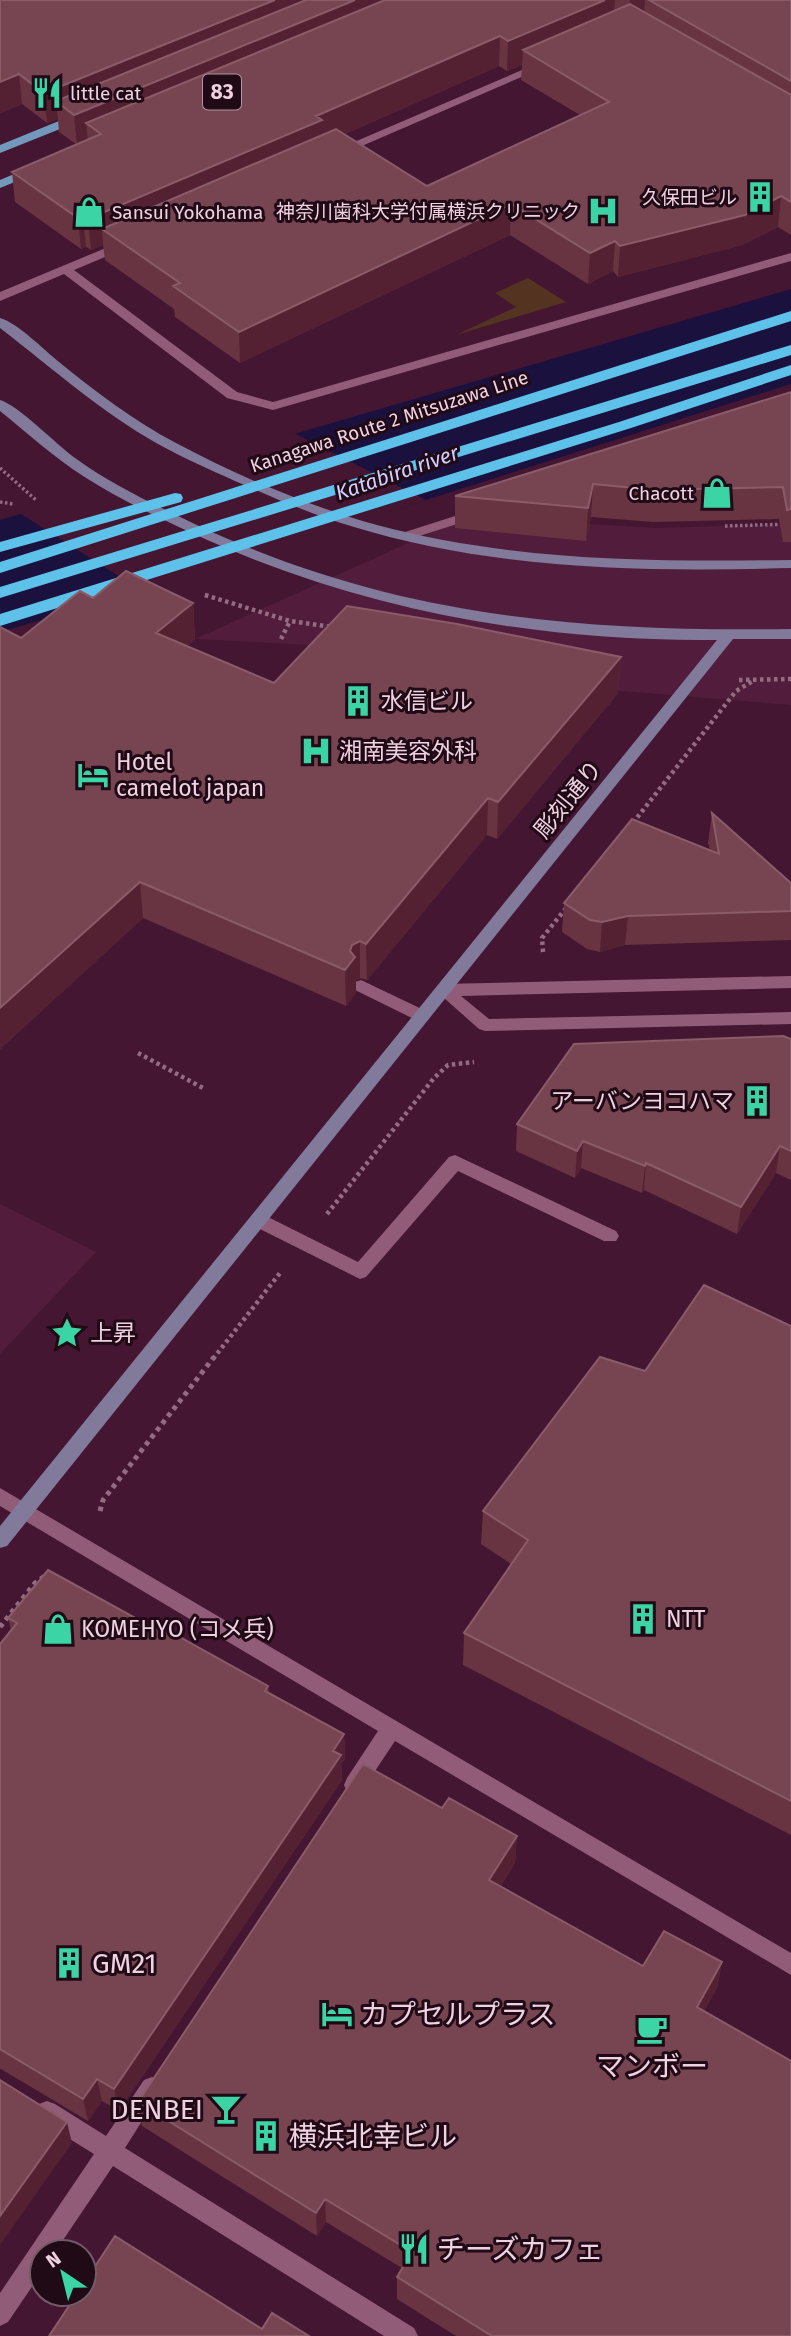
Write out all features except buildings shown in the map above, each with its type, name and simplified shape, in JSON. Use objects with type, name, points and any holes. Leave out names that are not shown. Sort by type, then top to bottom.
[{"type":"highway","name":"Kanagawa Route 2 Mitsuzawa Line","points":[[0,568],[791,316]]},
{"type":"highway","points":[[0,547],[258,474],[727,335]]},
{"type":"highway","points":[[0,593],[791,350]]},
{"type":"highway","points":[[0,620],[625,425],[791,370]]},
{"type":"main road","points":[[0,149],[89,113]]},
{"type":"main road","points":[[0,184],[50,163]]},
{"type":"street","points":[[321,159],[551,60]]},
{"type":"street","points":[[0,297],[142,236]]},
{"type":"street","points":[[65,269],[232,396],[273,406],[791,257]]},
{"type":"street","points":[[0,322],[113,410],[182,451],[278,494],[373,528],[488,551],[596,563],[688,567],[791,564]]},
{"type":"street","points":[[0,404],[79,467],[100,480],[224,545],[333,586],[485,620],[659,636],[791,634]]},
{"type":"street","points":[[407,536],[487,510]]},
{"type":"street","name":"彫刻通り","points":[[0,1540],[729,635]]},
{"type":"street","points":[[443,990],[791,982]]},
{"type":"street","points":[[362,986],[422,1016]]},
{"type":"street","points":[[443,990],[485,1025],[791,1018]]},
{"type":"street","points":[[258,1220],[360,1272],[455,1162],[610,1236]]},
{"type":"street","points":[[0,1496],[791,1965]]},
{"type":"street","points":[[345,1798],[392,1727]]},
{"type":"street","points":[[0,2314],[163,2071]]},
{"type":"street","points":[[33,2103],[406,2336]]},
{"type":"path","points":[[0,468],[43,505]]},
{"type":"path","points":[[712,526],[791,524]]},
{"type":"path","points":[[194,591],[290,621],[341,628]]},
{"type":"path","points":[[281,639],[290,621]]},
{"type":"path","points":[[736,680],[791,679]]},
{"type":"path","points":[[626,831],[736,691],[757,680]]},
{"type":"path","points":[[550,958],[542,951],[542,938],[567,906]]},
{"type":"path","points":[[138,1053],[203,1088]]},
{"type":"path","points":[[0,1627],[34,1583],[46,1575]]},
{"type":"shaded area","points":[[528,278],[566,302],[456,335],[516,307],[495,293]]},
{"type":"shaded area","points":[[466,517],[657,528],[791,524],[791,705],[597,689],[371,648],[195,639]]},
{"type":"shaded area","points":[[0,1204],[96,1252],[0,1354]]},
{"type":"water","name":"Katabira river","points":[[791,289],[791,384],[121,597],[0,632],[0,520]]},
{"type":"pier","points":[[292,432],[426,500],[145,593],[18,512]]},
{"type":"place","name":"little cat","points":[[47,93]]},
{"type":"place","name":"久保田ビル","points":[[760,197]]},
{"type":"place","name":"神奈川歯科大学付属横浜クリニック","points":[[603,211]]},
{"type":"place","name":"Sansui Yokohama","points":[[89,212]]},
{"type":"place","name":"Chacott","points":[[717,493]]},
{"type":"place","name":"水信ビル","points":[[358,701]]},
{"type":"place","name":"湘南美容外科","points":[[316,751]]},
{"type":"place","name":"Hotel camelot japan","points":[[93,775]]},
{"type":"place","name":"アーバンヨコハマ","points":[[757,1101]]},
{"type":"place","name":"上昇","points":[[67,1333]]},
{"type":"place","name":"NTT","points":[[643,1619]]},
{"type":"place","name":"KOMEHYO (コメ兵)","points":[[58,1629]]},
{"type":"place","name":"GM21","points":[[69,1963]]},
{"type":"place","name":"カプセルプラス","points":[[337,2014]]},
{"type":"place","name":"マンボー","points":[[652,2029]]},
{"type":"place","name":"DENBEI","points":[[226,2109]]},
{"type":"place","name":"横浜北幸ビル","points":[[266,2136]]},
{"type":"place","name":"チーズカフェ","points":[[414,2249]]}]
